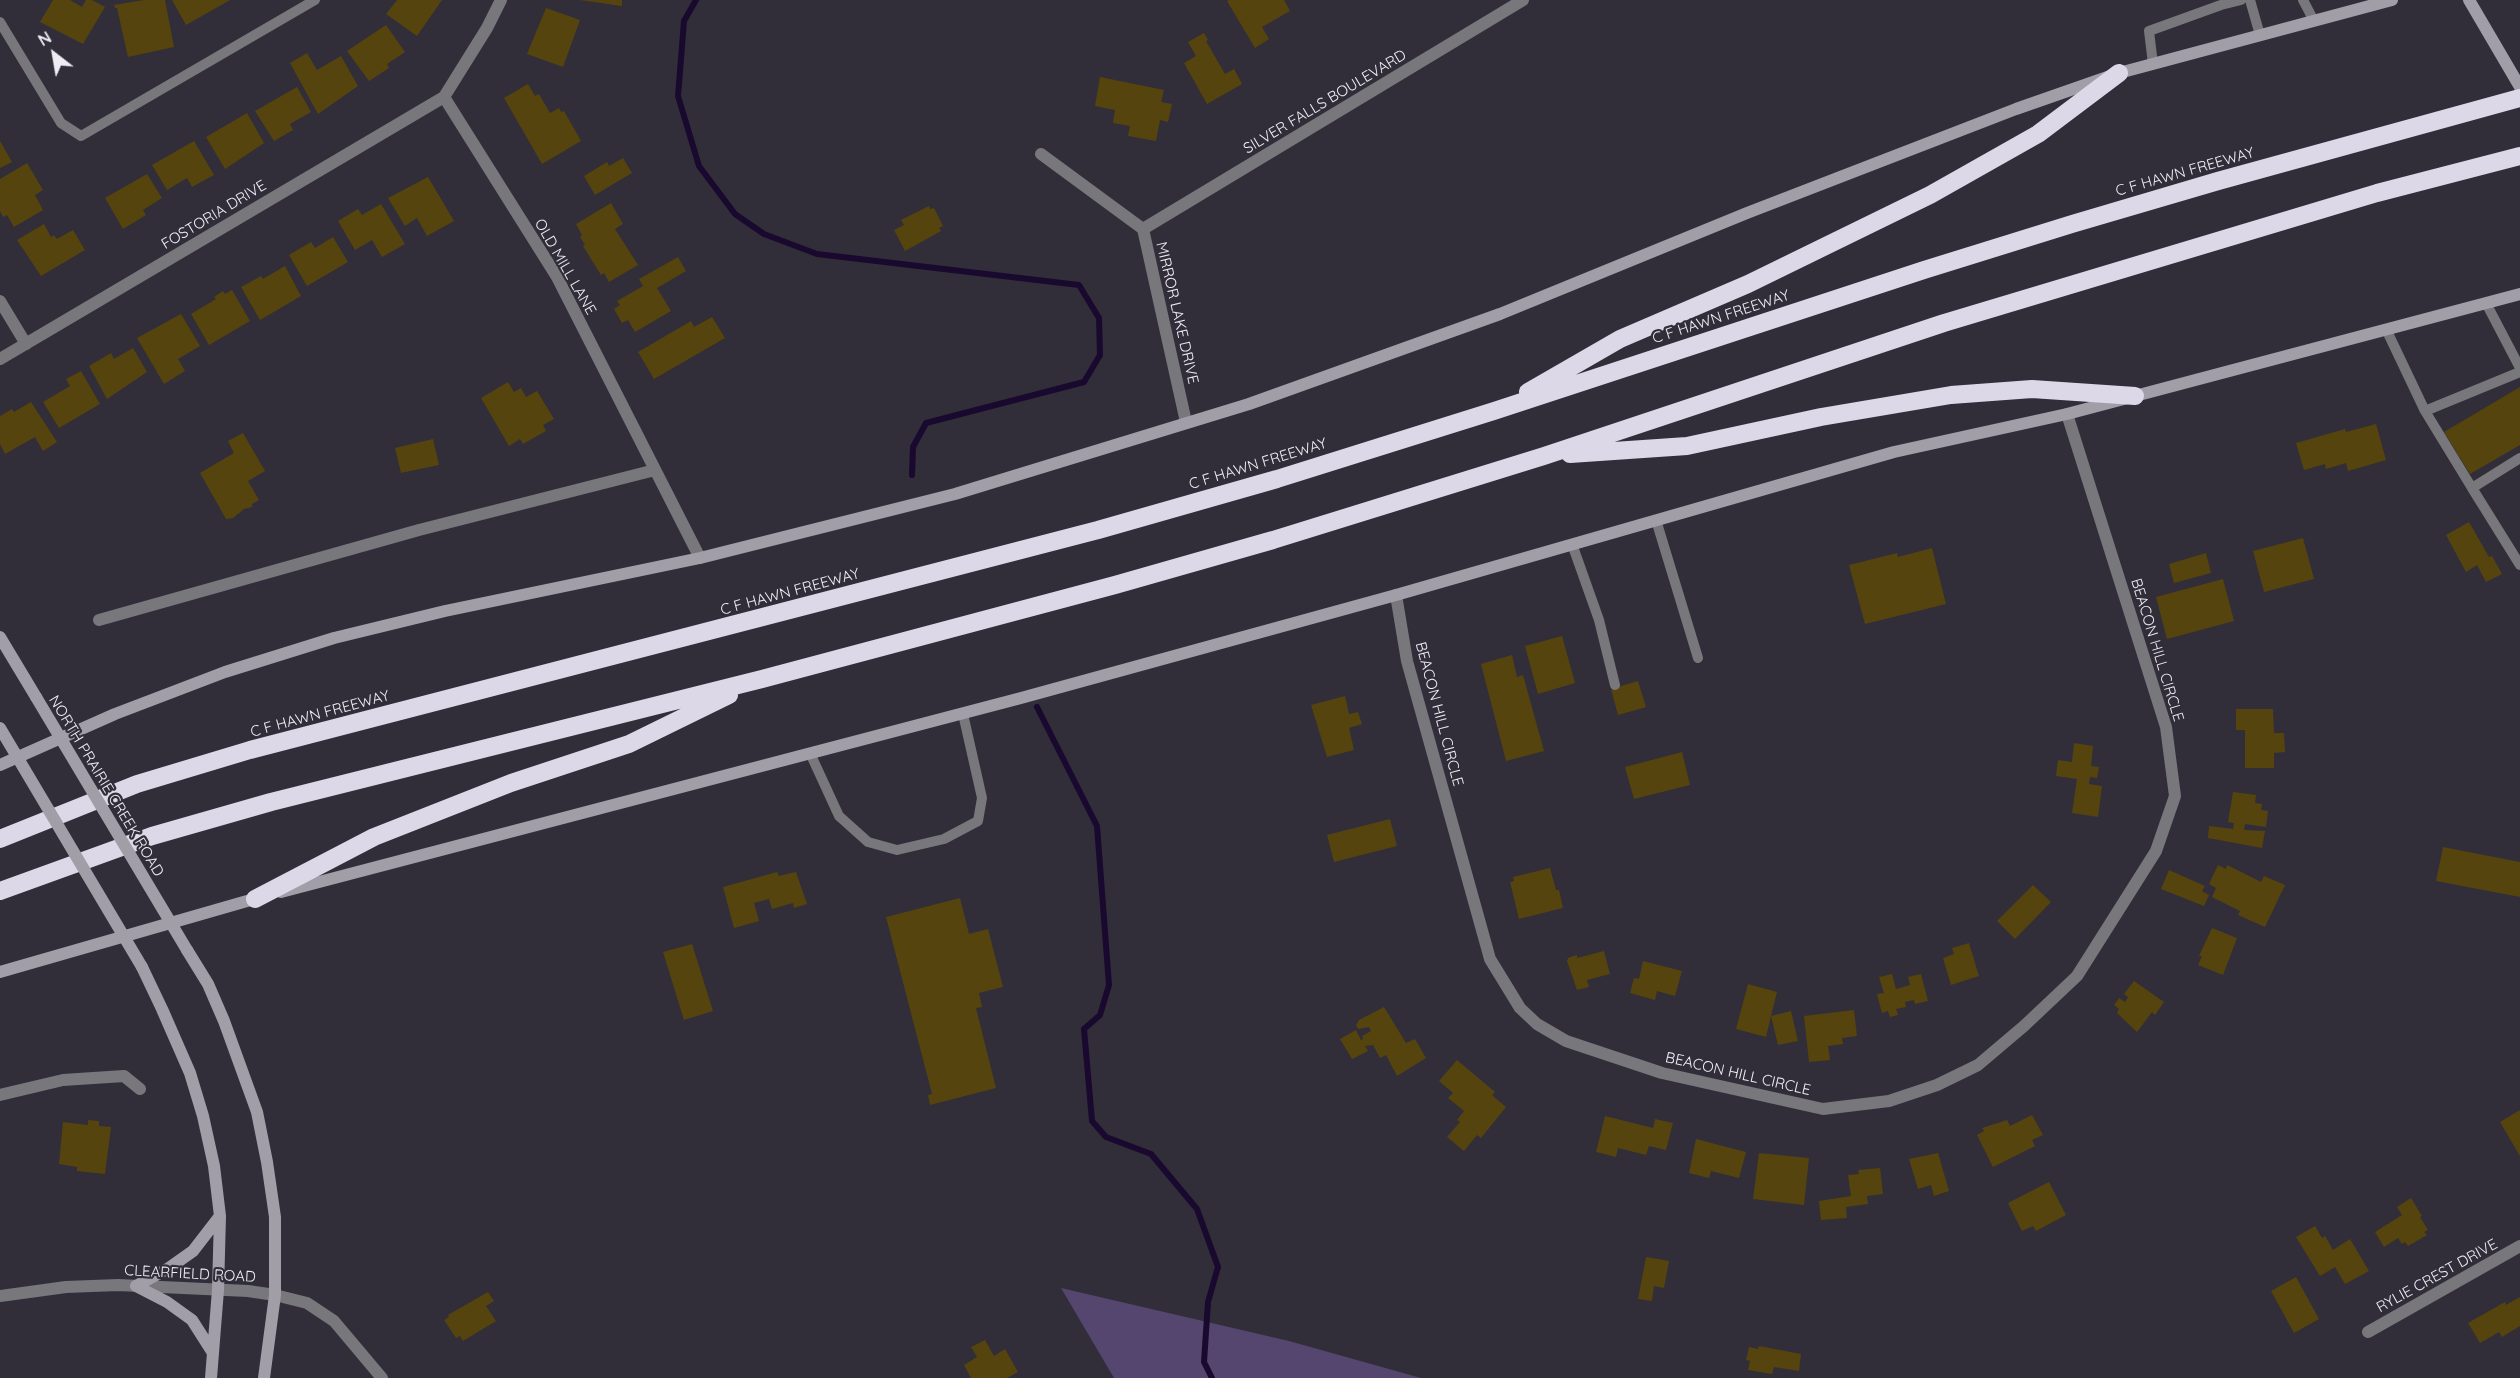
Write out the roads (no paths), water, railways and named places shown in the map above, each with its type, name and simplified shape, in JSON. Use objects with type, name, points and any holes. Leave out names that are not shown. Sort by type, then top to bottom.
[{"type":"highway","points":[[1494,411],[1620,339],[1748,284],[1930,195],[2038,134],[2119,73]]},
{"type":"highway","name":"C F HAWN FREEWAY","points":[[0,839],[137,784],[250,750],[1098,530],[1494,411],[2072,224],[2218,181],[2520,98]]},
{"type":"highway","points":[[0,891],[152,836],[260,805],[762,679],[1126,582],[1273,540],[1544,456],[1944,323],[2377,193],[2520,156]]},
{"type":"highway","points":[[1544,456],[1687,446],[1821,417],[1951,395],[2032,389],[2135,396]]},
{"type":"highway","points":[[255,899],[374,837],[511,783],[629,744],[762,679]]},
{"type":"main road","points":[[0,765],[115,714],[225,672],[334,638],[457,609],[700,558],[955,494],[1249,404],[1500,314],[1747,213],[2016,109],[2119,73],[2392,0]]},
{"type":"main road","points":[[2469,0],[2520,87]]},
{"type":"main road","points":[[0,972],[255,899],[963,714],[1395,595],[1894,452],[2067,414],[2520,294]]},
{"type":"main road","points":[[2503,298],[2520,302]]},
{"type":"main road","name":"NORTH PRAIRIE CREEK ROAD","points":[[0,637],[208,984],[257,1112],[275,1217],[275,1295],[264,1378]]},
{"type":"main road","points":[[0,728],[142,967],[190,1073],[203,1116],[214,1166],[220,1216],[218,1290],[211,1378]]},
{"type":"main road","points":[[136,1286],[194,1251],[220,1216]]},
{"type":"main road","points":[[136,1286],[167,1302],[192,1320],[213,1353]]},
{"type":"street","points":[[444,97],[487,28],[501,0]]},
{"type":"street","name":"SILVER FALLS BOULEVARD","points":[[1143,229],[1523,0]]},
{"type":"street","name":"FOSTORIA DRIVE","points":[[0,359],[444,97]]},
{"type":"street","name":"OLD MILL LANE","points":[[444,97],[557,277],[700,558]]},
{"type":"street","name":"MIRROR LAKE DRIVE","points":[[1041,154],[1143,229],[1186,422]]},
{"type":"street","points":[[0,301],[26,344]]},
{"type":"street","name":"BEACON HILL CIRCLE","points":[[1395,595],[1407,661],[1490,959],[1520,1008],[1537,1024],[1566,1041],[1662,1073],[1823,1109],[1889,1101],[1937,1085],[1978,1065],[2077,976],[2156,851],[2175,796],[2166,727],[2067,414]]},
{"type":"street","points":[[99,620],[419,530],[656,470]]},
{"type":"street","points":[[0,1095],[63,1080],[124,1076],[140,1089]]},
{"type":"street","name":"RYLIE CREST DRIVE","points":[[2368,1332],[2520,1246]]},
{"type":"street","name":"CLEARFIELD ROAD","points":[[0,1296],[66,1287],[136,1286],[248,1290],[275,1295],[307,1303],[334,1321],[382,1378]]},
{"type":"lane","points":[[0,22],[61,123],[81,136],[315,0]]},
{"type":"lane","points":[[2153,64],[2149,31],[2241,0]]},
{"type":"lane","points":[[2250,0],[2260,35]]},
{"type":"lane","points":[[2303,0],[2314,21]]},
{"type":"lane","points":[[2425,411],[2520,370],[2486,303]]},
{"type":"lane","points":[[2386,329],[2425,411],[2520,565]]},
{"type":"lane","points":[[2472,488],[2520,458]]},
{"type":"lane","points":[[1656,520],[1698,658]]},
{"type":"lane","points":[[1572,544],[1599,620],[1615,685]]},
{"type":"lane","points":[[810,753],[839,816],[868,842],[897,850],[944,839],[978,821],[982,798],[963,714]]},
{"type":"waterway","points":[[696,0],[684,21],[678,96],[699,166],[735,214],[764,234],[817,254],[1079,285],[1099,318],[1100,355],[1084,382],[926,423],[913,447],[912,475]]},
{"type":"waterway","points":[[1037,707],[1097,826],[1109,985],[1100,1015],[1084,1029],[1092,1121],[1106,1137],[1151,1154],[1197,1209],[1218,1267],[1208,1302],[1204,1362],[1212,1378]]}]
